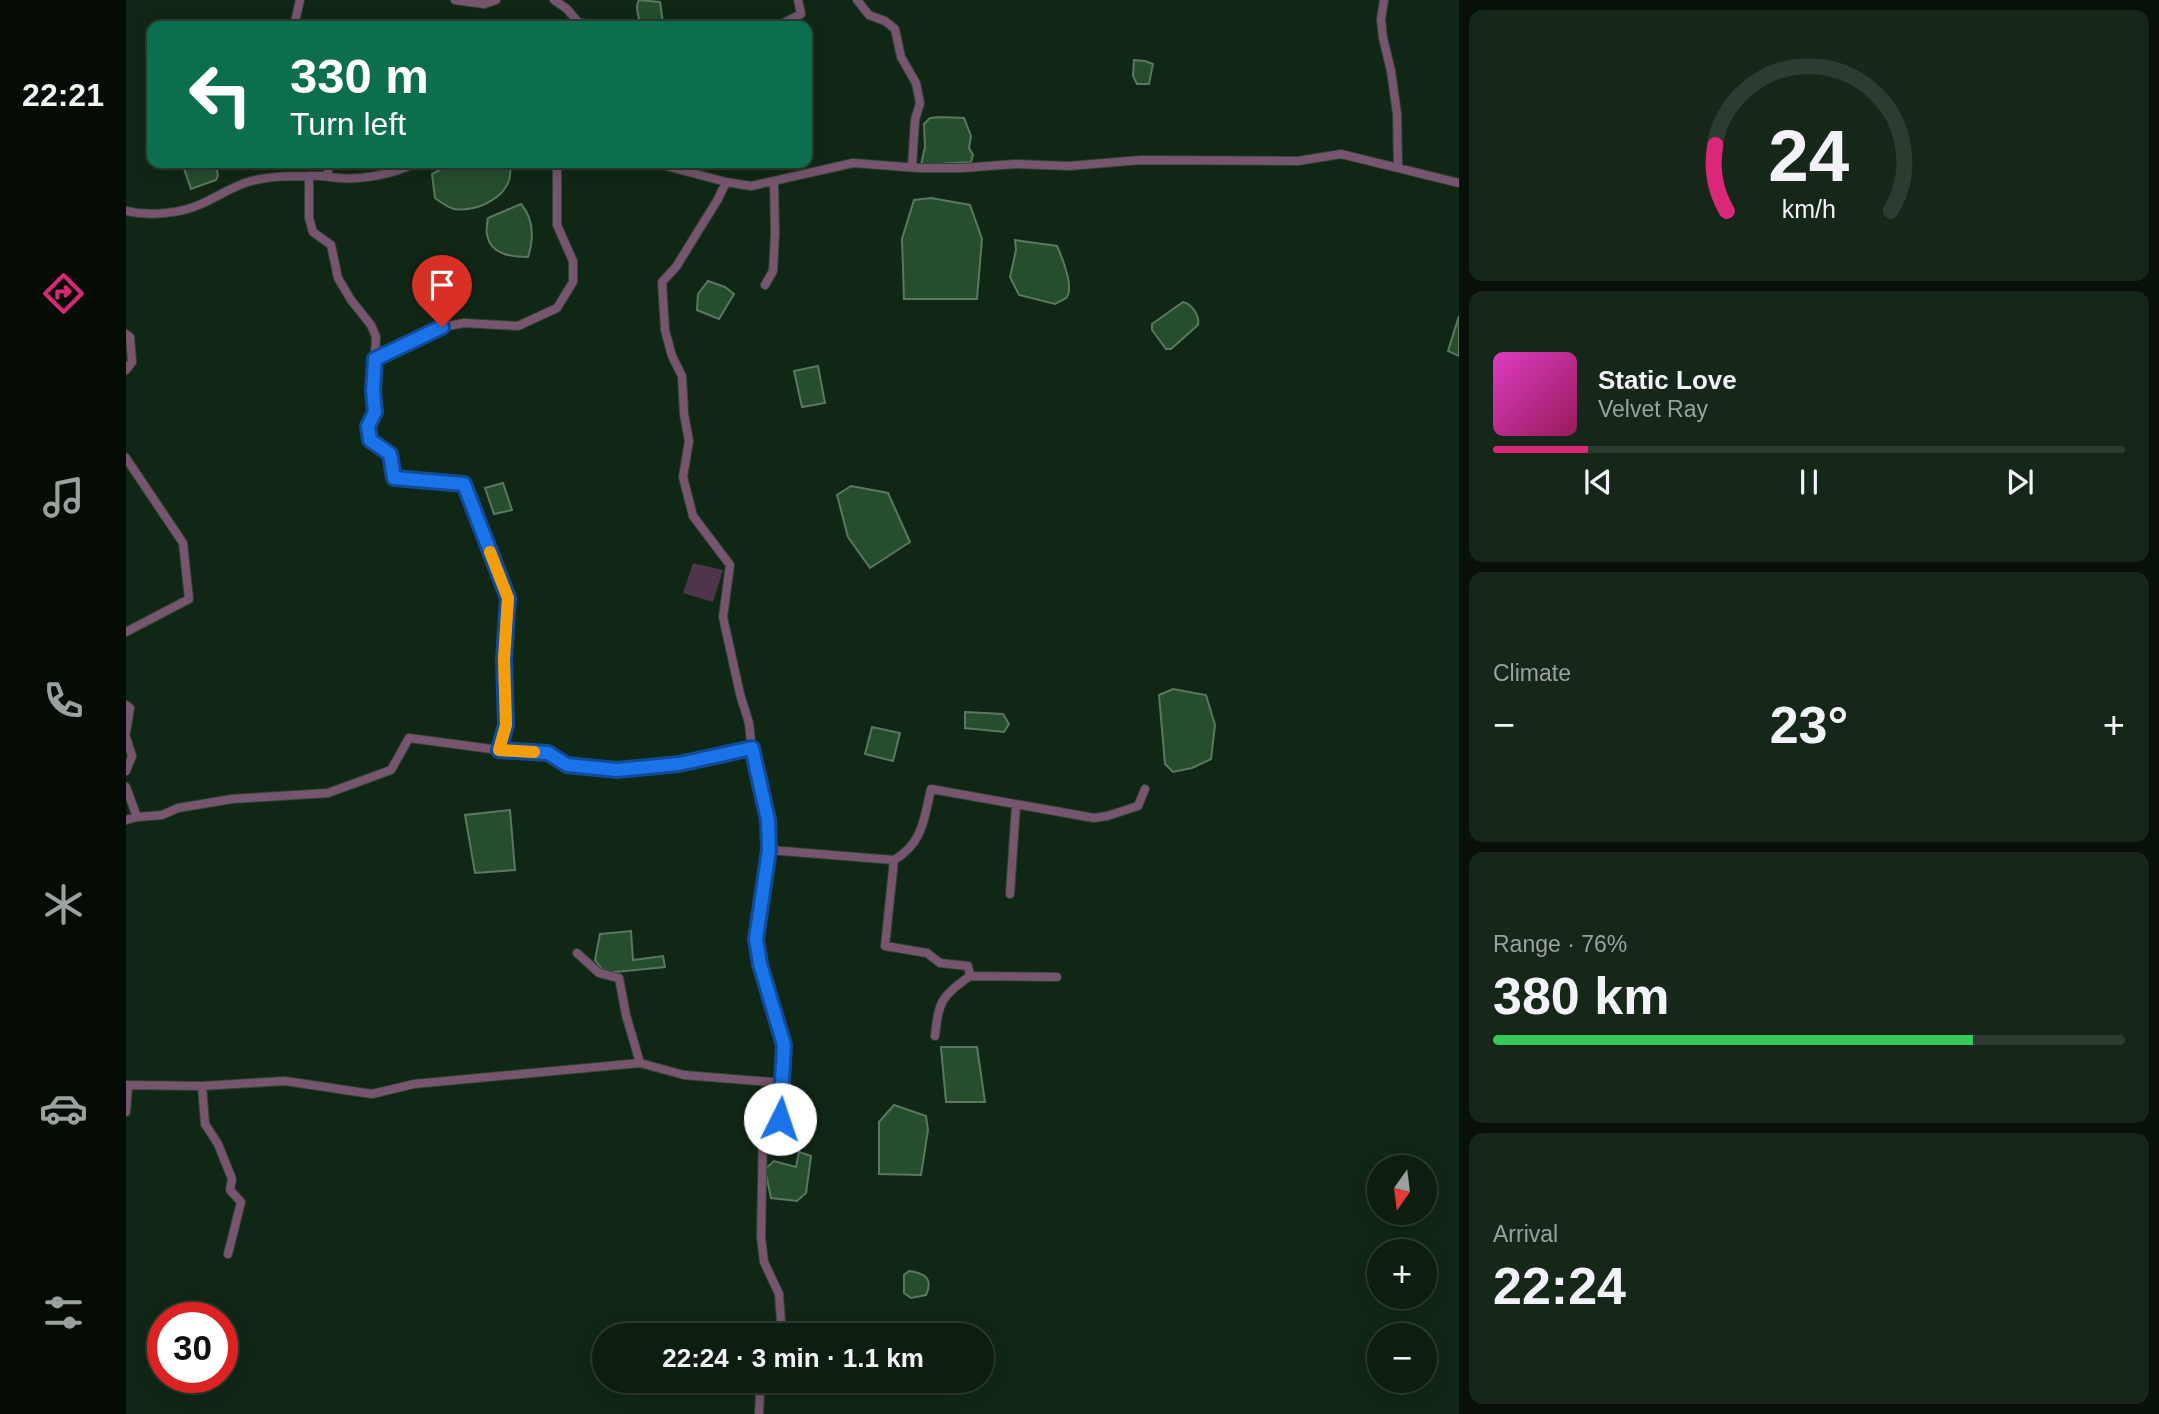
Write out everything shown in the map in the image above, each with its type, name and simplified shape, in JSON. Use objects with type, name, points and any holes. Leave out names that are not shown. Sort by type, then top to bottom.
[{"type":"street","points":[[295,21],[300,0]]},
{"type":"street","points":[[455,0],[484,4],[496,0]]},
{"type":"street","points":[[554,0],[577,21]]},
{"type":"street","points":[[788,21],[801,14],[798,0]]},
{"type":"street","points":[[858,0],[869,15],[885,21],[895,29],[901,57],[916,83],[920,103],[915,120],[912,167]]},
{"type":"street","points":[[1384,0],[1381,19],[1397,114],[1398,167]]},
{"type":"street","points":[[674,168],[751,186],[853,163],[963,168],[1015,164],[1069,166],[1185,159],[1298,161],[1341,154],[1459,183]]},
{"type":"street","points":[[327,175],[329,168]]},
{"type":"street","points":[[126,211],[138,214],[197,206],[245,183],[282,176],[327,175],[338,178],[390,173],[403,168]]},
{"type":"street","points":[[375,359],[442,327],[464,323],[518,326],[557,309],[573,282],[573,261],[557,225],[557,168]]},
{"type":"street","points":[[309,176],[309,218],[313,232],[331,245],[338,278],[371,325],[376,337],[373,391],[375,412],[368,426],[370,440],[390,454],[394,478],[464,484],[508,598],[504,659],[506,725],[499,750]]},
{"type":"street","points":[[765,285],[773,271],[774,181]]},
{"type":"street","points":[[726,182],[681,258],[662,282],[664,330],[682,376],[689,441],[683,477],[693,516],[730,565],[723,617],[749,723],[768,820],[769,850],[756,939],[760,964],[784,1045],[780,1119],[762,1133],[761,1237],[764,1262],[779,1294],[781,1323]]},
{"type":"street","points":[[126,334],[130,337],[132,362],[126,370]]},
{"type":"street","points":[[126,458],[183,543],[189,599],[126,632]]},
{"type":"street","points":[[126,705],[130,708],[126,735],[132,756],[126,771]]},
{"type":"street","points":[[126,820],[232,799],[328,793],[391,770],[409,738],[499,750],[548,753],[567,765],[617,770],[679,764],[752,748]]},
{"type":"street","points":[[126,787],[136,817]]},
{"type":"street","points":[[769,850],[894,860],[919,838],[931,789],[1094,818],[1138,806],[1145,789]]},
{"type":"street","points":[[1010,894],[1016,806]]},
{"type":"street","points":[[894,860],[885,946],[927,953],[940,963],[968,966],[970,976]]},
{"type":"street","points":[[577,953],[599,973],[619,978],[640,1063]]},
{"type":"street","points":[[935,1036],[944,995],[970,976],[1057,977]]},
{"type":"street","points":[[126,1112],[127,1085],[202,1086],[285,1081],[372,1094],[414,1084],[640,1063],[684,1075],[783,1083]]},
{"type":"street","points":[[202,1086],[205,1124],[218,1144],[232,1180],[230,1190],[241,1202],[228,1254]]},
{"type":"street","points":[[759,1414],[760,1393]]},
{"type":"shaded area","points":[[639,0],[660,2],[663,21],[640,21],[637,6]]},
{"type":"shaded area","points":[[1134,60],[1153,64],[1149,84],[1137,84],[1133,76]]},
{"type":"shaded area","points":[[930,118],[964,118],[971,136],[971,162],[921,165],[925,147],[924,124]]},
{"type":"shaded area","points":[[184,168],[216,168],[216,180],[191,189]]},
{"type":"shaded area","points":[[443,168],[510,168],[510,178],[500,194],[483,205],[463,209],[452,208],[435,198],[432,174]]},
{"type":"shaded area","points":[[931,198],[970,205],[982,239],[977,299],[904,299],[902,239],[914,200]]},
{"type":"shaded area","points":[[521,204],[532,229],[528,257],[503,254],[489,242],[487,233],[488,218]]},
{"type":"shaded area","points":[[1015,240],[1057,246],[1068,280],[1066,298],[1055,304],[1019,295],[1010,277],[1016,250]]},
{"type":"shaded area","points":[[708,281],[725,287],[734,294],[719,319],[697,310],[698,294]]},
{"type":"shaded area","points":[[1183,302],[1195,311],[1198,325],[1171,349],[1166,349],[1152,330],[1152,324]]},
{"type":"shaded area","points":[[1459,316],[1459,356],[1448,351]]},
{"type":"shaded area","points":[[818,366],[825,403],[802,407],[794,371]]},
{"type":"shaded area","points":[[503,483],[512,510],[494,514],[485,488]]},
{"type":"shaded area","points":[[851,486],[888,493],[910,542],[870,568],[848,537],[837,495]]},
{"type":"shaded area","points":[[693,563],[723,570],[713,602],[683,593]]},
{"type":"shaded area","points":[[1173,689],[1206,695],[1215,725],[1211,759],[1192,768],[1173,772],[1165,764],[1159,695]]},
{"type":"shaded area","points":[[965,712],[1003,714],[1009,724],[1004,732],[965,728]]},
{"type":"shaded area","points":[[872,727],[900,733],[893,761],[865,754]]},
{"type":"shaded area","points":[[510,810],[515,870],[475,873],[465,815]]},
{"type":"shaded area","points":[[631,931],[633,960],[663,956],[665,967],[605,973],[595,960],[600,934]]},
{"type":"shaded area","points":[[941,1047],[977,1047],[985,1102],[946,1102]]},
{"type":"shaded area","points":[[894,1105],[926,1116],[928,1130],[921,1175],[879,1174],[879,1122]]},
{"type":"shaded area","points":[[799,1152],[811,1156],[806,1193],[797,1201],[771,1198],[765,1169],[774,1161],[796,1167]]},
{"type":"shaded area","points":[[909,1271],[926,1277],[929,1284],[926,1295],[911,1298],[904,1293],[904,1275]]},
{"type":"slow traffic","points":[[490,552],[508,598],[504,659],[506,725],[499,750],[534,752]]},
{"type":"route","points":[[442,327],[375,359],[375,412],[368,426],[370,440],[390,454],[394,478],[464,484],[508,598],[504,659],[506,725],[499,750],[548,753],[567,765],[617,770],[679,764],[752,748],[768,820],[769,850],[756,939],[760,964],[784,1045],[780,1119]]}]
